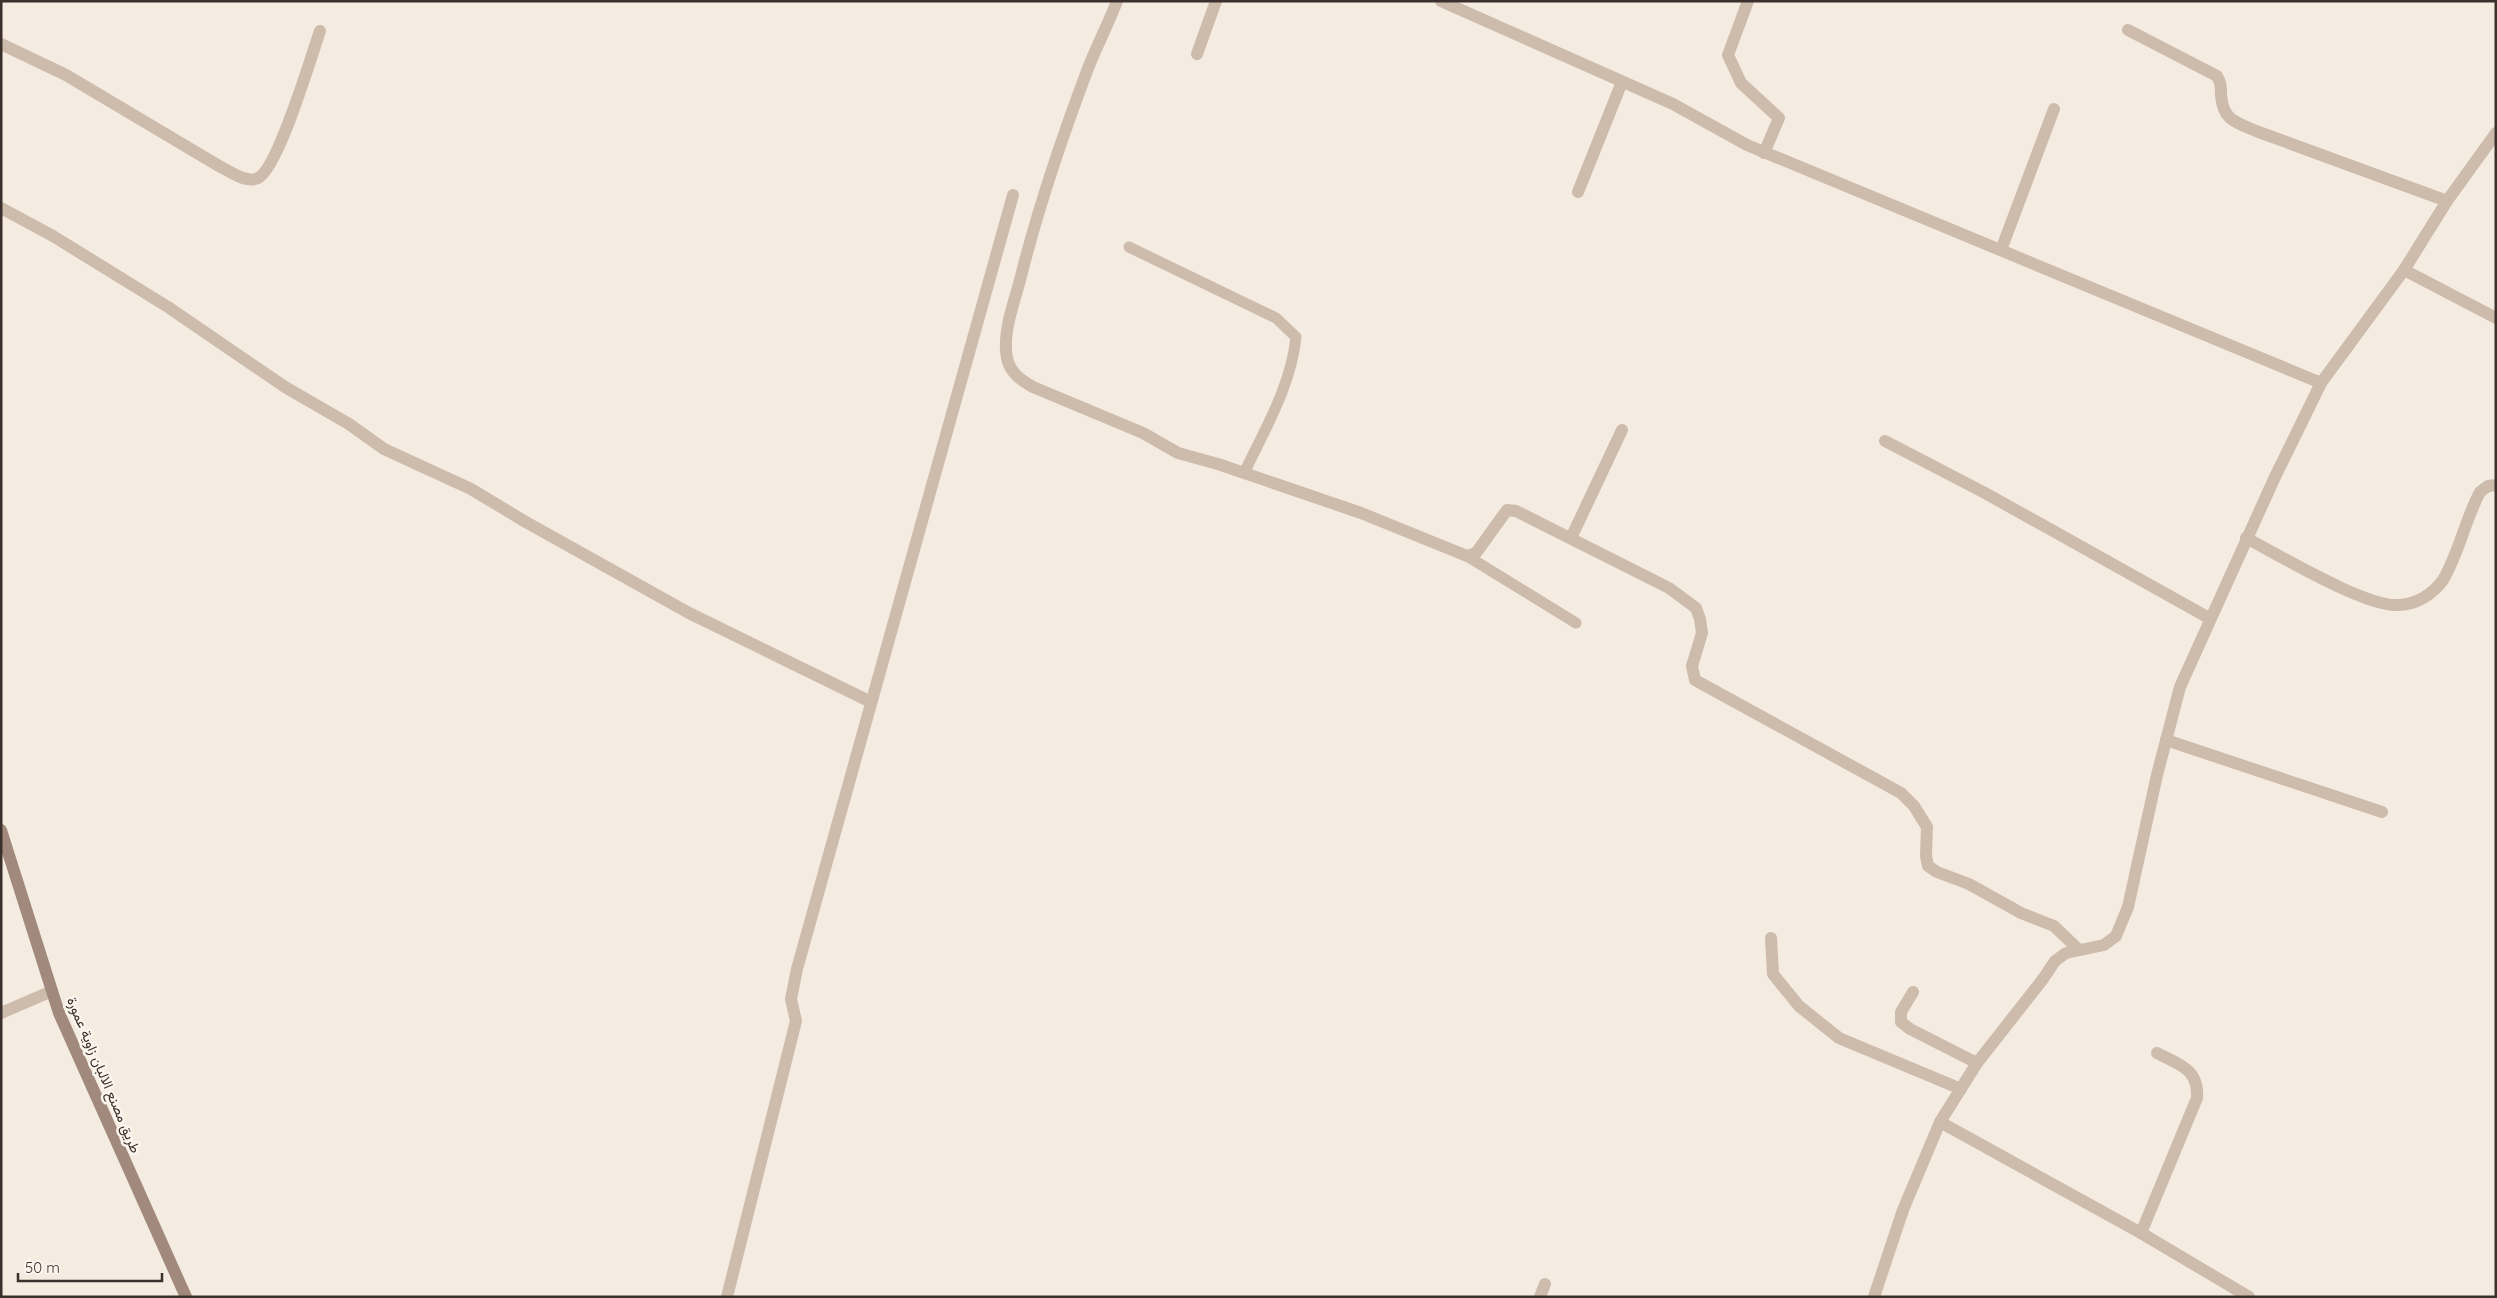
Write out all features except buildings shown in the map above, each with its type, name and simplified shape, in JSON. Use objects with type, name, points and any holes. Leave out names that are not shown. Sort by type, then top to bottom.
[{"type":"main road","name":"طريق مصنع الالبان زاوية عمورة","points":[[1,830],[63,1022],[186,1297]]},
{"type":"street","points":[[1117,1],[1087,71],[1039,207],[1008,328],[1007,357],[1011,370],[1020,380],[1033,388],[1143,433],[1178,453],[1362,513],[1467,556],[1476,553],[1507,510],[1516,511],[1669,588],[1696,608],[1700,619],[1702,633],[1692,666],[1695,680],[1901,793],[1918,811],[1926,827],[1926,862],[1928,866],[1937,872],[1969,884],[2021,913],[2054,926],[2078,949]]},
{"type":"street","points":[[1197,54],[1216,1]]},
{"type":"street","points":[[1441,1],[1673,104],[1764,153],[2321,383]]},
{"type":"street","points":[[1748,1],[1728,55],[1741,84],[1779,118],[1764,153]]},
{"type":"street","points":[[2128,30],[2217,76],[2221,82],[2225,113],[2231,120],[2256,131],[2447,201]]},
{"type":"street","points":[[1,44],[66,75],[220,166],[241,177],[252,180],[260,178],[274,160],[320,31]]},
{"type":"street","points":[[1578,192],[1622,82]]},
{"type":"street","points":[[2001,250],[2054,109]]},
{"type":"street","points":[[1874,1297],[1903,1210],[1940,1122],[1977,1062],[2043,979],[2055,961],[2066,952],[2104,945],[2116,936],[2128,906],[2180,686],[2246,538],[2321,383],[2404,270],[2447,201],[2496,133]]},
{"type":"street","points":[[727,1297],[796,1021],[791,999],[797,969],[1013,195]]},
{"type":"street","points":[[1,208],[53,236],[168,307],[286,387],[349,424],[384,449],[471,489],[524,521],[689,613],[871,702]]},
{"type":"street","points":[[2404,270],[2496,318]]},
{"type":"street","points":[[1572,538],[1622,430]]},
{"type":"street","points":[[1885,441],[1985,493],[2209,618]]},
{"type":"street","points":[[2246,538],[2357,595],[2379,603],[2399,606],[2416,601],[2432,593],[2443,579],[2480,492],[2488,486],[2496,485]]},
{"type":"street","points":[[2166,740],[2382,812]]},
{"type":"street","points":[[1771,938],[1773,974],[1799,1006],[1839,1038],[1961,1089]]},
{"type":"street","points":[[1,1013],[52,991]]},
{"type":"street","points":[[1913,992],[1901,1012],[1901,1022],[1910,1029],[1977,1062]]},
{"type":"street","points":[[2141,1233],[2197,1098],[2198,1085],[2194,1076],[2182,1066],[2157,1053]]},
{"type":"street","points":[[1940,1122],[2141,1233],[2249,1297]]},
{"type":"street","points":[[1540,1297],[1545,1284]]},
{"type":"lane","points":[[1128,247],[1276,318],[1296,337],[1294,357],[1287,382],[1244,473]]},
{"type":"lane","points":[[1467,556],[1576,623]]}]
